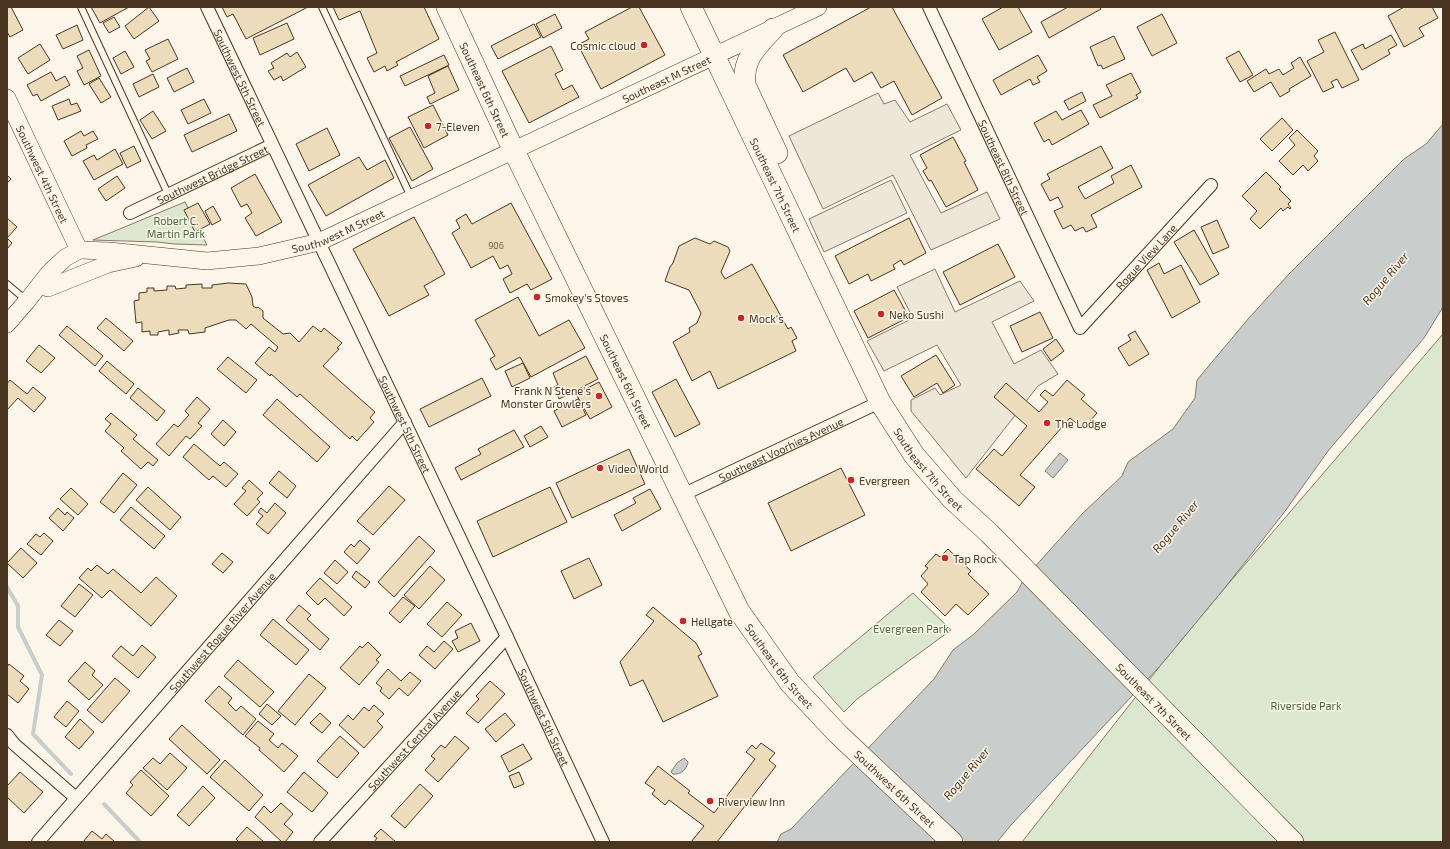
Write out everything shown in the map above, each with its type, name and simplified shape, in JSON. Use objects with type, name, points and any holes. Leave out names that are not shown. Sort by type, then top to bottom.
[{"type":"highway","name":"Southeast 6th Street","points":[[447,7],[514,151],[738,611],[790,683],[838,734]]},
{"type":"highway","name":"Southeast 7th Street","points":[[691,7],[880,402],[914,455],[953,500],[989,533],[1293,842]]},
{"type":"highway","points":[[773,29],[752,52],[743,74],[744,85],[791,184],[788,211]]},
{"type":"highway","name":"Southwest 6th Street","points":[[838,734],[952,842]]},
{"type":"street","name":"Southwest 5th Street","points":[[207,7],[603,842]]},
{"type":"street","name":"Southeast M Street","points":[[514,151],[818,7]]},
{"type":"street","name":"Southeast 8th Street","points":[[929,7],[1080,328]]},
{"type":"street","name":"Southwest 4th Street","points":[[7,98],[79,250]]},
{"type":"street","name":"Southwest Bridge Street","points":[[130,213],[272,144]]},
{"type":"street","name":"Southwest M Street","points":[[79,250],[109,251],[207,261],[259,256],[319,242],[514,151]]},
{"type":"street","name":"Rogue View Lane","points":[[1080,328],[1211,185]]},
{"type":"street","points":[[27,301],[48,288],[60,275],[78,262],[79,250]]},
{"type":"street","points":[[7,324],[49,273],[65,258],[79,250]]},
{"type":"street","name":"Southwest M Street","points":[[48,288],[108,264],[148,255]]},
{"type":"street","name":"Southeast Voorhies Avenue","points":[[682,495],[880,402]]},
{"type":"street","name":"Southwest Rogue River Avenue","points":[[38,842],[405,422]]},
{"type":"street","name":"Southwest Central Avenue","points":[[320,842],[507,637]]},
{"type":"street","points":[[7,735],[14,744],[76,798]]},
{"type":"lane","points":[[81,7],[168,194]]},
{"type":"lane","points":[[322,7],[412,198]]},
{"type":"lane","points":[[7,284],[27,301]]},
{"type":"green space","name":"Robert C. Martin Park","points":[[185,202],[207,245],[93,240]]},
{"type":"green space","name":"Riverside Park","points":[[1443,334],[1443,842],[1022,842],[1160,666],[1223,590]]},
{"type":"green space","name":"Evergreen Park","points":[[913,593],[951,630],[857,699],[844,712],[813,677]]},
{"type":"shaded area","points":[[878,93],[884,104],[895,100],[910,122],[947,104],[961,130],[910,155],[941,213],[987,192],[1000,219],[931,250],[893,175],[823,209],[789,136]]},
{"type":"shaded area","points":[[891,180],[907,213],[824,252],[809,219]]},
{"type":"shaded area","points":[[935,269],[955,312],[1020,281],[1034,301],[992,322],[1014,364],[1041,350],[1058,374],[1038,386],[966,478],[911,411],[911,400],[935,388],[940,395],[961,385],[937,345],[884,371],[867,341],[913,318],[897,287]]},
{"type":"water","name":"Rogue River","points":[[1443,124],[1443,307],[1424,338],[1328,451],[1283,514],[1160,666],[1011,825],[997,842],[777,842],[781,834],[791,829],[934,679],[953,650],[974,634],[1017,592],[1024,579],[1082,514],[1122,476],[1128,462],[1173,429],[1195,398],[1197,380],[1248,319],[1289,274],[1404,159],[1426,144]]},
{"type":"water","points":[[1060,453],[1068,460],[1053,478],[1045,471]]},
{"type":"water","points":[[684,758],[688,762],[685,769],[679,774],[673,774],[671,772],[677,763]]},
{"type":"building","points":[[7,7],[11,7],[23,30],[10,37],[7,32]]},
{"type":"building","points":[[91,7],[129,7],[100,23]]},
{"type":"building","points":[[149,7],[159,21],[134,39],[125,26]]},
{"type":"building","points":[[222,7],[308,7],[246,39],[233,14],[227,17]]},
{"type":"building","points":[[333,7],[424,7],[439,39],[396,62],[398,65],[387,71],[385,66],[374,72],[367,58],[377,53],[360,11],[339,20]]},
{"type":"building","points":[[632,7],[639,7],[665,55],[601,89],[578,45],[589,39],[585,32]]},
{"type":"building","points":[[871,7],[892,7],[942,98],[912,115],[894,81],[881,88],[872,72],[854,82],[846,68],[803,92],[783,55]]},
{"type":"building","points":[[1003,7],[1018,7],[1032,32],[999,50],[982,19]]},
{"type":"building","points":[[1068,7],[1100,7],[1101,9],[1049,38],[1041,22]]},
{"type":"building","points":[[1404,7],[1432,7],[1438,18],[1419,28],[1424,36],[1404,47],[1388,16]]},
{"type":"building","points":[[555,14],[562,28],[543,38],[536,24]]},
{"type":"building","points":[[1162,14],[1177,43],[1152,56],[1137,27]]},
{"type":"building","points":[[114,17],[120,27],[109,33],[103,23]]},
{"type":"building","points":[[287,23],[294,39],[260,55],[253,38]]},
{"type":"building","points":[[534,24],[541,37],[498,59],[491,46]]},
{"type":"building","points":[[77,25],[83,40],[63,49],[56,35]]},
{"type":"building","points":[[1335,32],[1359,80],[1342,88],[1337,79],[1331,82],[1334,87],[1323,92],[1307,61],[1324,52],[1318,40]]},
{"type":"building","points":[[1391,35],[1397,45],[1388,50],[1390,54],[1362,70],[1351,50],[1363,44],[1365,49]]},
{"type":"building","points":[[1114,36],[1125,59],[1103,69],[1101,65],[1098,66],[1090,47]]},
{"type":"building","points":[[168,39],[178,59],[152,72],[146,61],[150,59],[145,50]]},
{"type":"building","points":[[40,44],[50,60],[28,74],[18,58]]},
{"type":"building","points":[[551,46],[563,70],[555,74],[563,90],[572,85],[579,97],[529,123],[502,71]]},
{"type":"building","points":[[89,50],[101,76],[84,85],[77,71],[83,68],[77,56]]},
{"type":"building","points":[[125,51],[134,67],[121,74],[113,58]]},
{"type":"building","points":[[1239,51],[1253,75],[1240,82],[1226,58]]},
{"type":"building","points":[[297,52],[306,67],[283,81],[281,76],[274,80],[268,71],[274,68],[271,63],[287,53],[290,57]]},
{"type":"building","points":[[444,55],[449,65],[405,86],[400,76]]},
{"type":"building","points":[[1038,55],[1047,71],[1037,77],[1040,82],[1033,85],[1030,79],[1001,95],[993,80]]},
{"type":"building","points":[[1300,57],[1311,76],[1289,89],[1290,91],[1280,97],[1271,82],[1254,92],[1247,81],[1266,69],[1269,74],[1279,69],[1283,75],[1294,68],[1291,63]]},
{"type":"building","points":[[448,66],[459,90],[430,104],[427,97],[435,93],[428,76]]},
{"type":"building","points":[[187,68],[194,82],[174,92],[167,78]]},
{"type":"building","points":[[51,72],[56,81],[65,76],[70,85],[41,101],[37,94],[33,96],[27,85]]},
{"type":"building","points":[[1131,73],[1141,92],[1136,95],[1138,98],[1100,118],[1093,105],[1112,96],[1106,85]]},
{"type":"building","points":[[153,74],[159,87],[139,97],[133,84]]},
{"type":"building","points":[[99,78],[111,97],[101,103],[89,84]]},
{"type":"building","points":[[1082,92],[1086,101],[1069,110],[1064,101]]},
{"type":"building","points":[[69,99],[71,105],[77,103],[81,111],[58,120],[52,106]]},
{"type":"building","points":[[204,99],[211,113],[188,124],[181,110]]},
{"type":"building","name":"7-Eleven","points":[[433,105],[448,135],[424,148],[408,117]]},
{"type":"building","points":[[1081,110],[1089,124],[1052,145],[1049,139],[1044,142],[1034,123],[1056,111],[1062,120]]},
{"type":"building","points":[[153,111],[166,131],[152,139],[140,120]]},
{"type":"building","points":[[229,114],[237,131],[192,152],[184,135]]},
{"type":"building","points":[[1282,118],[1293,130],[1272,151],[1260,139]]},
{"type":"building","points":[[410,127],[433,169],[412,181],[389,138]]},
{"type":"building","points":[[327,128],[340,155],[309,171],[296,144]]},
{"type":"building","points":[[1297,130],[1318,151],[1314,156],[1318,161],[1308,171],[1303,165],[1293,175],[1279,161],[1295,145],[1289,138]]},
{"type":"building","points":[[81,131],[84,136],[93,131],[98,139],[86,145],[87,148],[72,156],[64,141]]},
{"type":"building","points":[[953,137],[966,161],[964,162],[978,190],[946,207],[931,180],[929,181],[923,171],[927,168],[920,155]]},
{"type":"building","points":[[134,146],[141,161],[127,168],[120,153]]},
{"type":"building","points":[[1101,146],[1113,168],[1078,187],[1085,199],[1114,183],[1111,176],[1131,165],[1142,187],[1091,215],[1097,227],[1086,232],[1083,227],[1075,231],[1071,225],[1063,229],[1054,211],[1063,207],[1058,197],[1050,201],[1041,184],[1050,179],[1047,174]]},
{"type":"building","points":[[115,149],[123,164],[94,180],[83,161],[94,155],[97,160]]},
{"type":"building","points":[[359,157],[367,170],[385,160],[394,178],[326,216],[308,185]]},
{"type":"building","points":[[1266,172],[1281,187],[1279,189],[1291,201],[1288,204],[1291,208],[1290,209],[1288,207],[1283,211],[1281,208],[1260,229],[1250,219],[1257,211],[1242,196]]},
{"type":"building","points":[[255,174],[282,222],[256,236],[245,218],[252,213],[247,204],[241,207],[231,188]]},
{"type":"building","points":[[7,175],[11,179],[7,183]]},
{"type":"building","points":[[117,176],[125,188],[106,201],[98,189]]},
{"type":"building","points":[[198,203],[210,224],[195,232],[184,210]]},
{"type":"building","points":[[511,203],[552,279],[531,290],[527,284],[510,293],[503,279],[512,274],[508,265],[500,269],[493,256],[471,268],[452,233],[460,228],[456,220],[466,214],[472,224]]},
{"type":"building","points":[[213,206],[221,220],[212,225],[205,211]]},
{"type":"building","points":[[414,217],[445,274],[424,286],[429,295],[389,316],[353,249]]},
{"type":"building","points":[[7,218],[17,227],[7,238]]},
{"type":"building","points":[[909,218],[926,253],[904,265],[901,260],[893,265],[895,269],[871,281],[868,274],[849,284],[835,256]]},
{"type":"building","points":[[1217,220],[1229,247],[1213,254],[1201,227]]},
{"type":"building","points":[[1194,230],[1219,274],[1200,285],[1174,242]]},
{"type":"building","points":[[7,238],[12,243],[7,249]]},
{"type":"building","name":"Mock's","points":[[695,238],[710,244],[714,241],[728,247],[730,251],[721,272],[725,279],[752,264],[788,329],[791,327],[797,338],[792,341],[796,351],[718,389],[710,371],[692,381],[673,342],[690,332],[689,328],[697,323],[701,313],[689,290],[665,281],[679,246]]},
{"type":"building","points":[[998,244],[1015,277],[960,305],[943,272]]},
{"type":"building","points":[[1159,263],[1164,274],[1181,265],[1200,302],[1172,318],[1147,270]]},
{"type":"building","points":[[228,283],[246,284],[252,297],[253,306],[256,308],[258,307],[263,311],[263,318],[283,334],[290,333],[299,342],[313,326],[321,332],[324,328],[342,343],[337,348],[339,349],[323,366],[375,412],[370,418],[374,422],[357,441],[352,436],[350,439],[300,394],[297,397],[271,374],[270,376],[255,363],[269,347],[275,352],[278,347],[251,324],[246,329],[236,320],[229,320],[205,328],[205,332],[189,334],[188,330],[178,330],[179,333],[169,335],[169,330],[158,332],[158,335],[150,335],[150,331],[142,332],[142,322],[136,323],[134,301],[139,300],[139,293],[147,292],[147,288],[154,288],[154,291],[167,290],[167,286],[175,286],[176,289],[186,288],[186,285],[202,284],[202,288],[212,288],[212,285]]},
{"type":"building","name":"Neko Sushi","points":[[894,290],[909,317],[868,338],[854,311]]},
{"type":"building","points":[[518,297],[539,336],[569,320],[585,348],[531,377],[520,357],[496,370],[490,359],[495,356],[475,320]]},
{"type":"building","points":[[1040,312],[1053,338],[1022,352],[1010,326]]},
{"type":"building","points":[[106,318],[133,341],[124,351],[97,328]]},
{"type":"building","points":[[67,326],[103,356],[95,366],[59,335]]},
{"type":"building","points":[[1135,331],[1149,354],[1129,366],[1118,348],[1131,340],[1128,335]]},
{"type":"building","points":[[1056,339],[1064,351],[1051,361],[1043,349]]},
{"type":"building","points":[[39,345],[55,358],[41,373],[26,361]]},
{"type":"building","points":[[936,355],[955,385],[943,393],[937,383],[914,397],[901,376]]},
{"type":"building","points":[[586,356],[598,379],[559,399],[554,387],[558,385],[553,373]]},
{"type":"building","points":[[228,357],[257,380],[246,393],[217,369]]},
{"type":"building","points":[[107,361],[134,384],[126,394],[99,371]]},
{"type":"building","points":[[523,363],[530,378],[512,387],[505,371]]},
{"type":"building","points":[[482,378],[491,396],[429,427],[420,409]]},
{"type":"building","points":[[676,379],[700,424],[675,437],[652,392]]},
{"type":"building","points":[[10,380],[27,394],[33,387],[46,398],[34,412],[18,398],[7,410],[7,384]]},
{"type":"building","points":[[1067,380],[1085,395],[1081,399],[1097,413],[1083,429],[1070,418],[1020,475],[1035,487],[1019,506],[976,469],[994,449],[1002,456],[1027,426],[994,397],[1006,383],[1039,412],[1048,402],[1040,395],[1045,390],[1053,396]]},
{"type":"building","points":[[599,382],[612,407],[590,419],[576,394]]},
{"type":"building","points":[[138,388],[165,411],[157,421],[130,398]]},
{"type":"building","points":[[197,397],[210,409],[198,423],[202,426],[190,439],[186,436],[169,456],[156,444],[174,424],[178,427],[189,415],[185,411]]},
{"type":"building","points":[[277,399],[330,447],[317,462],[263,415]]},
{"type":"building","points":[[578,399],[586,415],[562,427],[554,411]]},
{"type":"building","points":[[111,413],[137,435],[133,439],[158,460],[153,466],[148,462],[141,469],[121,451],[124,448],[105,431],[111,424],[105,419]]},
{"type":"building","points":[[223,420],[236,432],[224,446],[211,434]]},
{"type":"building","points":[[541,426],[548,437],[530,447],[524,436]]},
{"type":"building","points":[[514,430],[524,447],[461,480],[455,468],[481,454],[478,449]]},
{"type":"building","points":[[194,444],[220,466],[224,462],[238,474],[226,487],[213,476],[209,480],[183,457]]},
{"type":"building","points":[[629,449],[645,484],[572,518],[556,483]]},
{"type":"building","points":[[841,468],[865,515],[791,551],[768,503]]},
{"type":"building","points":[[279,471],[296,486],[287,498],[269,483]]},
{"type":"building","points":[[123,473],[137,485],[114,513],[100,502]]},
{"type":"building","points":[[249,480],[263,493],[257,499],[260,502],[247,516],[234,504],[246,491],[242,488]]},
{"type":"building","points":[[389,486],[405,500],[373,535],[357,521]]},
{"type":"building","points":[[148,487],[181,517],[170,530],[136,500]]},
{"type":"building","points":[[550,487],[567,522],[493,557],[477,521]]},
{"type":"building","points":[[71,488],[88,504],[78,515],[60,499]]},
{"type":"building","points":[[650,489],[661,509],[622,531],[614,515],[636,503],[633,498]]},
{"type":"building","points":[[275,503],[286,513],[268,534],[256,524],[263,516],[258,512],[261,508],[267,513]]},
{"type":"building","points":[[131,507],[165,536],[154,549],[120,520]]},
{"type":"building","points":[[58,508],[65,515],[67,512],[74,518],[63,531],[49,518]]},
{"type":"building","points":[[44,533],[53,541],[41,555],[27,544],[36,534],[40,537]]},
{"type":"building","points":[[419,536],[435,551],[394,597],[378,582]]},
{"type":"building","points":[[360,540],[370,549],[357,564],[344,552],[351,544],[354,547]]},
{"type":"building","points":[[21,548],[37,563],[23,578],[7,563]]},
{"type":"building","points":[[948,549],[971,571],[968,574],[989,594],[968,615],[956,604],[945,616],[921,592],[928,584],[921,576],[928,568],[925,566],[936,554],[940,557]]},
{"type":"building","points":[[222,553],[233,562],[223,573],[212,564]]},
{"type":"building","points":[[589,558],[602,585],[574,599],[561,571]]},
{"type":"building","points":[[335,560],[348,572],[337,584],[324,573]]},
{"type":"building","points":[[97,565],[108,574],[113,569],[141,593],[156,577],[177,596],[151,626],[110,590],[102,598],[79,578],[88,568],[91,571]]},
{"type":"building","points":[[430,566],[445,580],[419,609],[404,595]]},
{"type":"building","points":[[356,571],[370,582],[365,588],[352,577]]},
{"type":"building","points":[[320,578],[352,607],[344,616],[325,598],[318,605],[306,593]]},
{"type":"building","points":[[79,584],[93,595],[75,617],[61,606]]},
{"type":"building","points":[[403,597],[415,606],[400,623],[389,613]]},
{"type":"building","points":[[447,602],[462,615],[442,637],[427,624]]},
{"type":"building","points":[[299,605],[311,615],[307,619],[329,639],[320,650],[286,620]]},
{"type":"building","points":[[653,607],[696,643],[702,654],[698,656],[718,696],[663,722],[643,680],[630,686],[620,662],[654,621],[646,615]]},
{"type":"building","points":[[273,619],[309,650],[296,665],[260,635]]},
{"type":"building","points":[[59,620],[73,631],[60,646],[46,635]]},
{"type":"building","points":[[471,623],[480,641],[458,652],[452,641],[458,638],[455,631]]},
{"type":"building","points":[[444,641],[453,649],[435,669],[419,655],[427,646],[434,652]]},
{"type":"building","points":[[368,642],[381,655],[376,660],[379,662],[359,685],[340,668],[360,646],[362,648]]},
{"type":"building","points":[[142,645],[156,657],[138,678],[112,656],[121,646],[133,656]]},
{"type":"building","points":[[238,660],[274,692],[260,707],[224,676]]},
{"type":"building","points":[[85,662],[95,671],[92,675],[103,685],[89,700],[68,681]]},
{"type":"building","points":[[9,664],[24,676],[20,681],[29,689],[18,703],[7,694],[7,667]]},
{"type":"building","points":[[388,669],[401,681],[410,672],[421,681],[408,696],[399,688],[389,699],[380,691],[382,688],[376,683]]},
{"type":"building","points":[[309,674],[326,688],[295,725],[278,711]]},
{"type":"building","points":[[115,678],[130,691],[102,723],[87,710]]},
{"type":"building","points":[[490,681],[505,694],[478,723],[466,713],[479,699],[476,696]]},
{"type":"building","points":[[219,686],[232,698],[228,703],[236,711],[241,706],[256,719],[243,735],[205,701]]},
{"type":"building","points":[[67,701],[79,711],[66,727],[54,717]]},
{"type":"building","points":[[267,704],[281,716],[272,725],[259,714]]},
{"type":"building","points":[[374,705],[384,714],[377,721],[383,727],[364,748],[339,725],[348,715],[353,720],[364,707],[369,711]]},
{"type":"building","points":[[320,713],[331,723],[322,733],[310,723]]},
{"type":"building","points":[[505,713],[515,725],[496,742],[485,729]]},
{"type":"building","points":[[80,719],[94,732],[79,749],[65,737]]},
{"type":"building","points":[[258,721],[274,734],[269,740],[278,748],[282,743],[298,756],[284,772],[259,750],[260,748],[245,736]]},
{"type":"building","points":[[182,725],[220,760],[207,774],[169,739]]},
{"type":"building","points":[[340,736],[359,753],[337,778],[317,761]]},
{"type":"building","points":[[455,736],[469,748],[438,782],[425,770],[435,759],[431,756],[441,745],[445,748]]},
{"type":"building","points":[[761,743],[775,753],[769,760],[776,766],[717,842],[691,842],[704,826],[669,800],[665,805],[652,794],[655,790],[645,783],[658,766],[690,791],[688,793],[714,813],[755,759],[746,752],[752,745],[756,749]]},
{"type":"building","points":[[523,744],[532,759],[509,772],[501,756]]},
{"type":"building","points":[[170,753],[187,768],[167,790],[143,768],[153,758],[160,764]]},
{"type":"building","points":[[225,760],[263,795],[249,811],[210,777]]},
{"type":"building","points":[[141,770],[169,796],[151,816],[126,793],[133,785],[130,782]]},
{"type":"building","points":[[20,772],[43,792],[24,813],[7,797],[7,786]]},
{"type":"building","points":[[304,772],[328,793],[312,812],[287,792]]},
{"type":"building","points":[[519,772],[524,784],[514,788],[509,776]]},
{"type":"building","points":[[420,784],[433,796],[405,828],[391,816]]},
{"type":"building","points":[[203,786],[215,798],[189,826],[177,815]]},
{"type":"building","points":[[281,803],[293,814],[284,824],[293,832],[285,842],[282,842],[255,817],[264,806],[271,813]]},
{"type":"building","points":[[247,827],[264,842],[239,842],[236,839]]},
{"type":"building","points":[[381,829],[396,842],[374,842],[377,838],[374,836]]},
{"type":"building","points":[[92,831],[102,839],[106,834],[115,842],[83,842]]},
{"type":"waterway","points":[[7,587],[18,606],[18,627],[42,675],[33,734],[71,774]]},
{"type":"waterway","points":[[104,804],[140,842]]},
{"type":"place","name":"Cosmic cloud","points":[[644,45]]},
{"type":"place","name":"7-Eleven","points":[[428,126]]},
{"type":"place","name":"Smokey's Stoves","points":[[537,297]]},
{"type":"place","name":"Neko Sushi","points":[[881,314]]},
{"type":"place","name":"Mock's","points":[[741,318]]},
{"type":"place","name":"Frank N Stene's Monster Growlers","points":[[599,396]]},
{"type":"place","name":"The Lodge","points":[[1047,423]]},
{"type":"place","name":"Video World","points":[[600,468]]},
{"type":"place","name":"Evergreen","points":[[851,480]]},
{"type":"place","name":"Tap Rock","points":[[945,558]]},
{"type":"place","name":"Hellgate","points":[[683,621]]},
{"type":"place","name":"Riverview Inn","points":[[710,801]]}]
